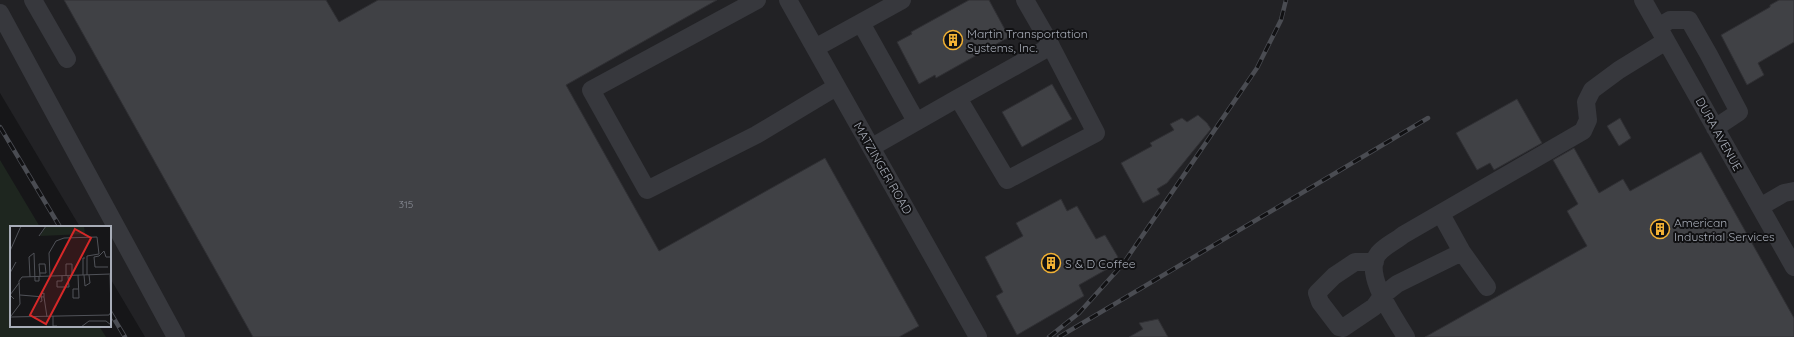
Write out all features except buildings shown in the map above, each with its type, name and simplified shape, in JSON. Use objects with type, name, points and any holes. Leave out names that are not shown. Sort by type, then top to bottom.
[{"type":"street","points":[[33,0],[66,59]]},
{"type":"street","points":[[757,0],[591,90],[646,190],[756,135],[836,87]]},
{"type":"street","name":"MATZINGER ROAD","points":[[788,0],[978,337]]},
{"type":"street","points":[[815,48],[902,0]]},
{"type":"street","points":[[958,98],[1007,180],[1096,133],[1051,46],[1025,0]]},
{"type":"street","name":"DURA AVENUE","points":[[1643,0],[1794,267]]},
{"type":"street","points":[[0,13],[176,337]]},
{"type":"street","points":[[1406,337],[1382,296],[1376,282],[1373,265],[1378,253],[1403,235],[1583,131],[1588,120],[1586,102],[1592,90],[1619,70],[1662,34],[1670,20],[1688,20],[1709,55],[1739,112],[1715,128]]},
{"type":"street","points":[[861,23],[916,121]]},
{"type":"street","points":[[872,147],[1051,46]]},
{"type":"street","points":[[1760,207],[1784,193],[1794,191]]},
{"type":"street","points":[[1441,214],[1462,252],[1487,287]]},
{"type":"street","points":[[1375,262],[1355,262],[1334,276],[1317,293],[1320,302],[1339,327],[1343,328],[1374,307],[1382,296],[1397,284],[1462,252]]},
{"type":"shaded area","points":[[0,0],[1794,0],[1794,337],[145,337],[111,280],[111,226],[79,226],[0,93]]},
{"type":"shaded area","points":[[0,160],[39,226],[10,226],[10,327],[100,327],[106,337],[0,337]]},
{"type":"railway","points":[[1049,337],[1079,313],[1123,264],[1257,68],[1281,20],[1286,0]]},
{"type":"railway","points":[[1059,337],[1428,118]]},
{"type":"railway","points":[[0,127],[59,226]]},
{"type":"railway","points":[[111,314],[125,337]]},
{"type":"place","name":"Martin Transportation Systems, Inc.","points":[[953,40]]},
{"type":"place","name":"American Industrial Services","points":[[1660,229]]},
{"type":"place","name":"S & D Coffee","points":[[1051,263]]}]
